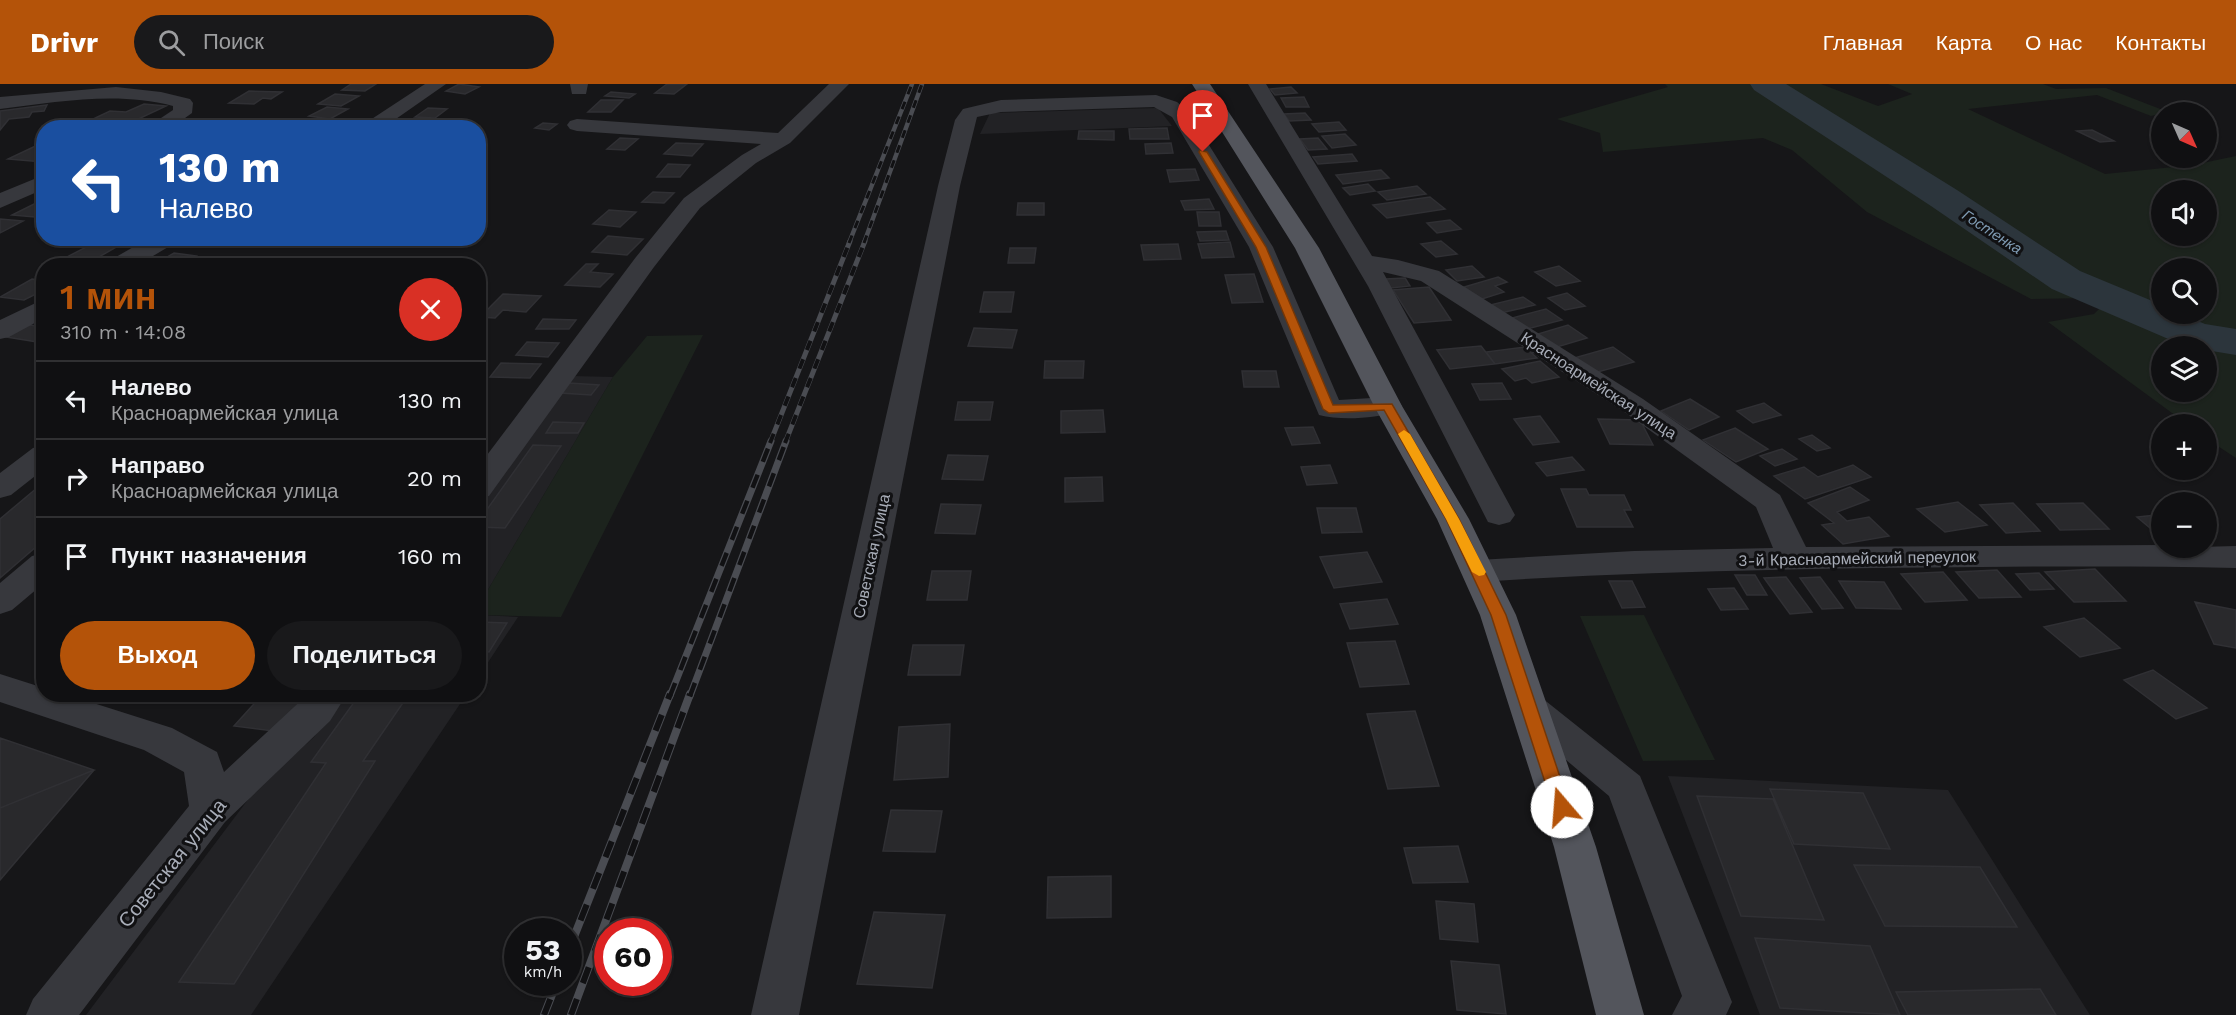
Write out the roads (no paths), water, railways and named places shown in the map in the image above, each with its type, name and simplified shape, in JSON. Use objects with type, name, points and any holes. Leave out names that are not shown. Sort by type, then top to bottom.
[{"type":"main road","points":[[1201,84],[1306,248],[1388,406],[1453,519],[1498,615],[1575,846],[1620,1015]]},
{"type":"street","points":[[382,120],[437,84]]},
{"type":"street","points":[[486,478],[645,262],[692,203],[749,159],[783,138],[840,84]]},
{"type":"street","points":[[1257,84],[1380,286],[1499,515]]},
{"type":"street","points":[[0,103],[102,94],[164,96],[183,103],[182,113],[170,120]]},
{"type":"street","name":"Советская улица","points":[[775,1015],[949,186],[965,120],[970,113],[1001,105],[1156,101],[1170,106],[1180,114],[1261,247],[1329,409],[1388,406]]},
{"type":"street","points":[[577,125],[783,138]]},
{"type":"street","points":[[0,201],[36,185]]},
{"type":"street","points":[[132,258],[153,246]]},
{"type":"street","name":"Красноармейская улица","points":[[1364,262],[1398,267],[1431,276],[1633,405],[1769,502],[1794,558]]},
{"type":"street","points":[[0,331],[36,311]]},
{"type":"street","points":[[0,488],[36,460]]},
{"type":"street","name":"3-й Красноармейский переулок","points":[[1478,571],[1573,563],[1794,558],[2136,554],[2236,557]]},
{"type":"street","points":[[0,602],[36,571]]},
{"type":"street","points":[[0,688],[36,696]]},
{"type":"street","points":[[54,702],[158,739],[203,763],[210,810]]},
{"type":"street","name":"Советская улица","points":[[50,1015],[210,810],[317,711],[323,702]]},
{"type":"street","points":[[1529,708],[1626,787],[1708,1002],[1696,1015]]},
{"type":"waterway","name":"Гостенка","points":[[1765,84],[1944,198],[2066,280],[2195,335],[2236,342]]},
{"type":"railway","points":[[849,243],[912,84]]},
{"type":"railway","points":[[864,243],[922,84]]},
{"type":"railway","points":[[770,443],[850,241]]},
{"type":"railway","points":[[785,443],[865,241]]},
{"type":"railway","points":[[670,696],[771,441]]},
{"type":"railway","points":[[690,696],[786,441]]},
{"type":"railway","points":[[581,918],[670,694]]},
{"type":"railway","points":[[571,1015],[690,694]]},
{"type":"railway","points":[[544,1015],[551,996]]}]
